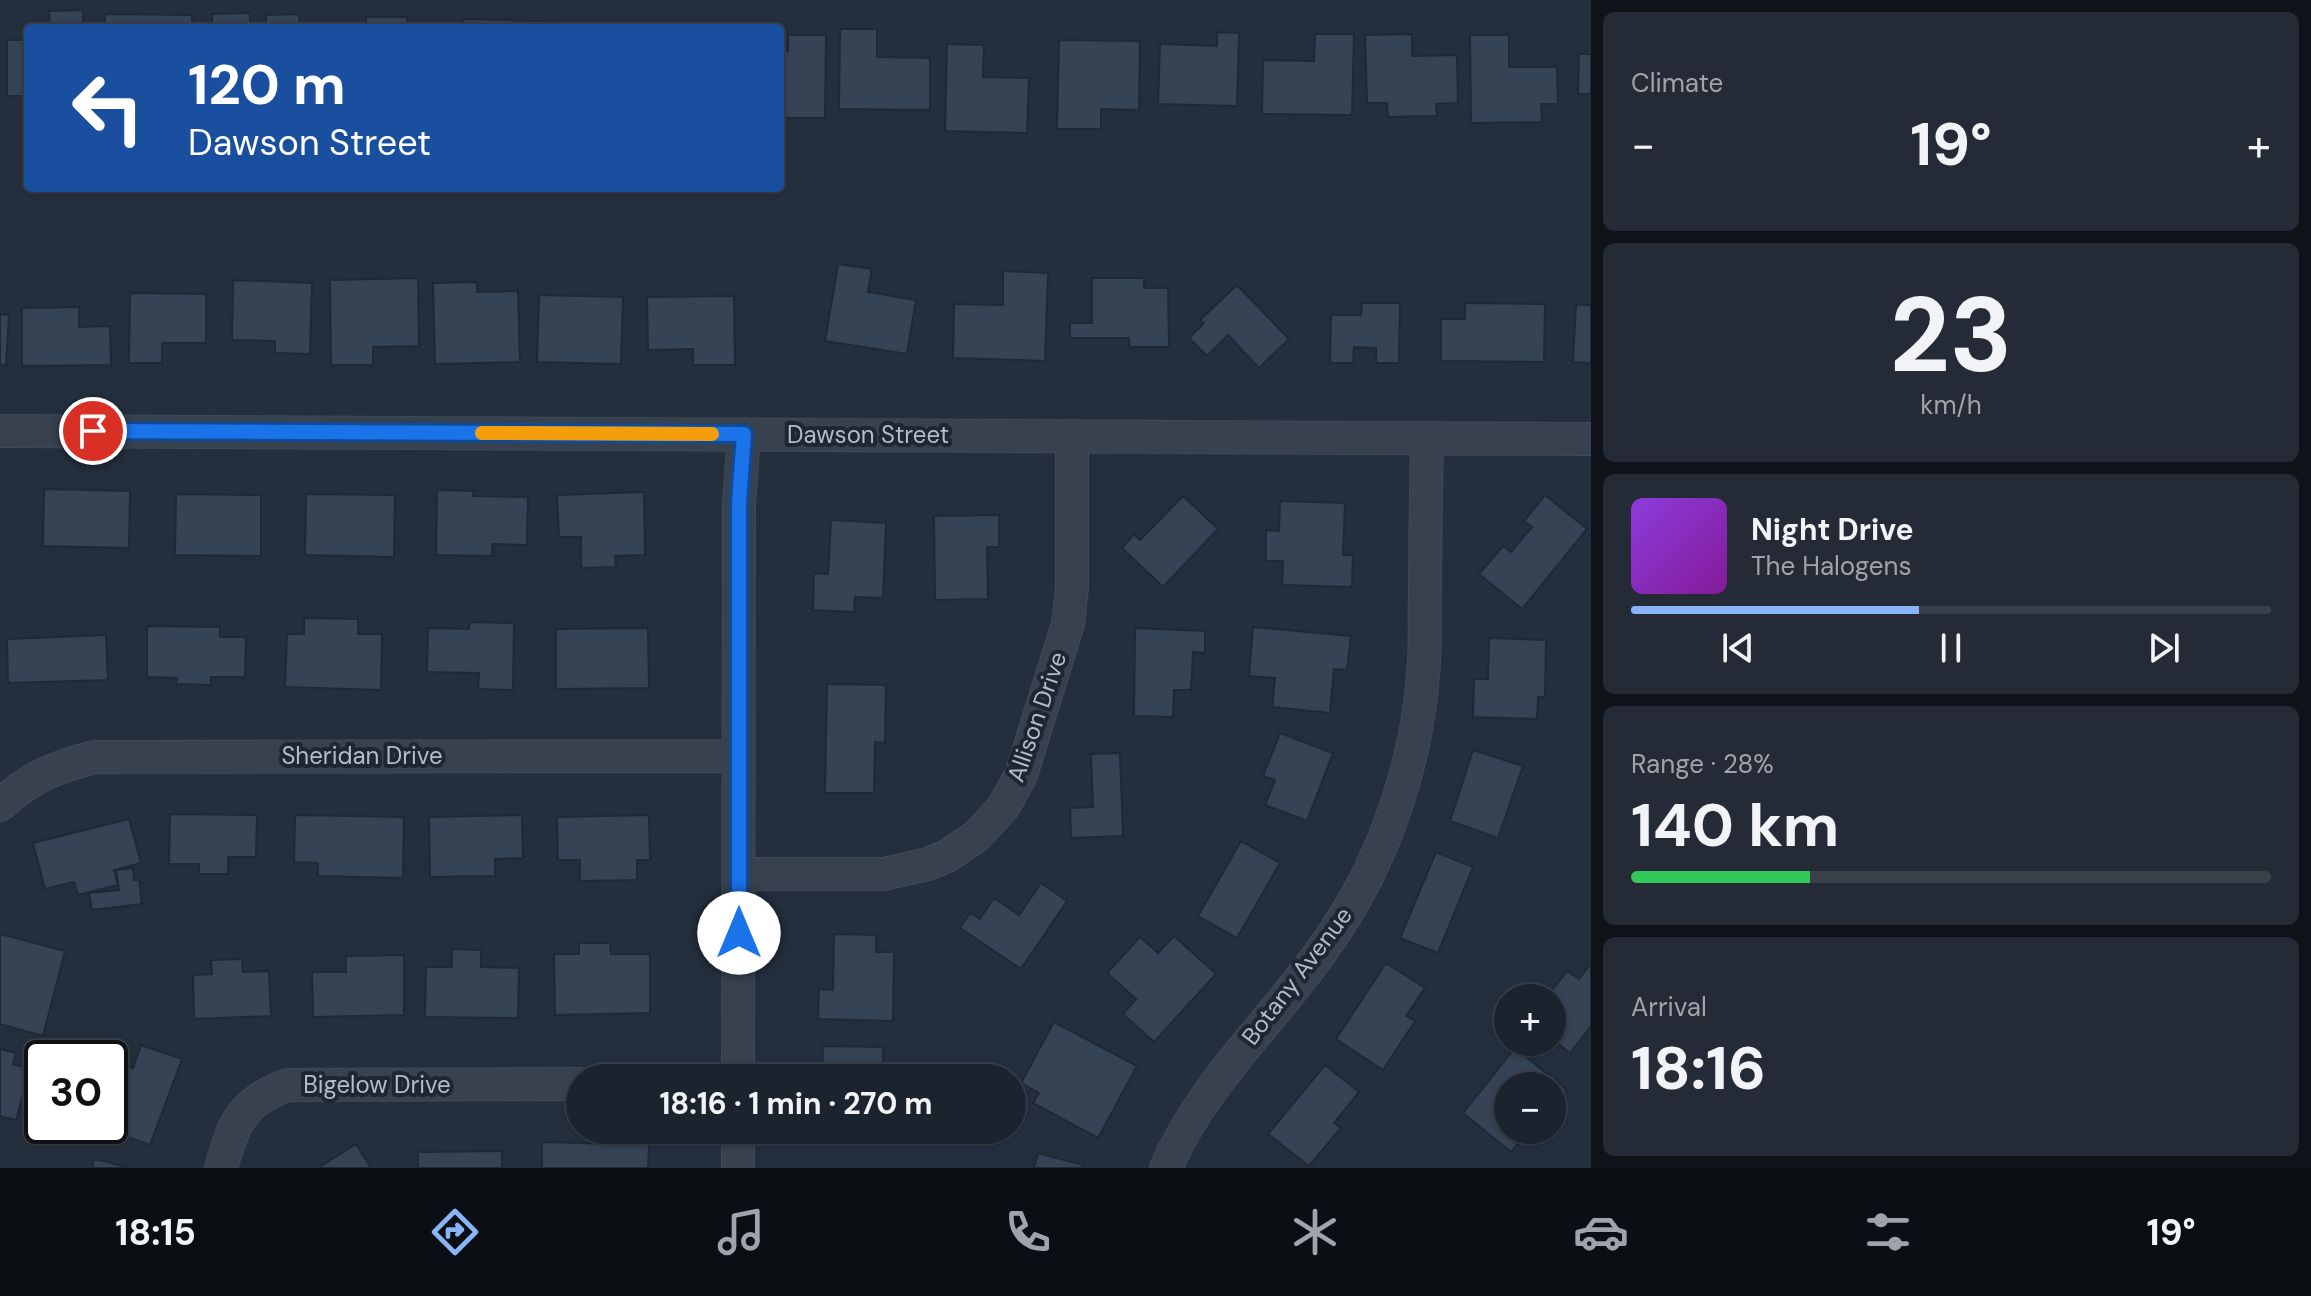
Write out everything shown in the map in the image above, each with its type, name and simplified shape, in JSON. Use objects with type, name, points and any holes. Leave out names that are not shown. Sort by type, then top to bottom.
[{"type":"street","name":"Dawson Street","points":[[0,431],[1591,439]]},
{"type":"street","points":[[738,1064],[739,503],[744,434]]},
{"type":"street","name":"Allison Drive","points":[[739,874],[884,874],[904,871],[947,856],[967,843],[988,826],[1004,806],[1021,775],[1068,624],[1072,587],[1072,436]]},
{"type":"street","name":"Botany Avenue","points":[[1166,1168],[1187,1126],[1224,1071],[1333,936],[1366,878],[1392,817],[1413,744],[1424,674],[1427,438]]},
{"type":"street","name":"Sheridan Drive","points":[[0,805],[35,777],[57,766],[95,757],[737,756]]},
{"type":"street","name":"Bigelow Drive","points":[[221,1168],[229,1137],[239,1117],[250,1104],[268,1092],[288,1085],[566,1084]]},
{"type":"street","points":[[738,1144],[738,1168]]},
{"type":"building","points":[[83,10],[83,24],[50,24],[49,11]]},
{"type":"building","points":[[250,13],[250,24],[212,24],[212,14]]},
{"type":"building","points":[[105,14],[192,15],[192,24],[105,24]]},
{"type":"building","points":[[299,14],[300,24],[266,24],[266,15]]},
{"type":"building","points":[[366,17],[407,17],[407,24],[366,24]]},
{"type":"building","points":[[463,19],[512,20],[512,24],[463,24]]},
{"type":"building","points":[[525,21],[562,22],[562,24],[525,24]]},
{"type":"building","points":[[840,29],[877,29],[877,57],[930,58],[930,110],[839,109]]},
{"type":"building","points":[[1217,32],[1239,33],[1237,106],[1158,104],[1160,44],[1217,46]]},
{"type":"building","points":[[1315,34],[1354,34],[1352,115],[1262,114],[1263,60],[1314,61]]},
{"type":"building","points":[[1412,34],[1412,56],[1457,55],[1458,103],[1436,104],[1437,116],[1388,117],[1387,103],[1367,103],[1365,35]]},
{"type":"building","points":[[788,35],[826,35],[825,118],[784,118],[784,51],[788,51]]},
{"type":"building","points":[[1470,35],[1509,35],[1509,67],[1557,67],[1558,104],[1541,104],[1542,122],[1471,123]]},
{"type":"building","points":[[7,40],[24,40],[24,96],[7,96]]},
{"type":"building","points":[[1059,40],[1140,41],[1139,110],[1101,109],[1101,129],[1057,129]]},
{"type":"building","points":[[947,44],[984,45],[983,77],[1029,78],[1027,133],[945,131]]},
{"type":"building","points":[[1579,54],[1591,54],[1591,94],[1578,94]]},
{"type":"building","points":[[838,264],[872,269],[868,292],[916,300],[907,354],[825,341]]},
{"type":"building","points":[[1003,271],[1048,273],[1045,361],[953,358],[954,304],[1003,305]]},
{"type":"building","points":[[418,278],[419,346],[373,347],[373,365],[331,365],[330,280]]},
{"type":"building","points":[[1092,278],[1144,278],[1144,288],[1168,288],[1169,347],[1130,347],[1129,338],[1070,338],[1070,323],[1092,323]]},
{"type":"building","points":[[233,280],[312,283],[310,354],[275,353],[275,341],[232,340]]},
{"type":"building","points":[[477,282],[477,292],[518,291],[520,362],[435,364],[433,283]]},
{"type":"building","points":[[1237,285],[1289,339],[1259,368],[1228,335],[1207,356],[1189,338],[1204,323],[1200,320]]},
{"type":"building","points":[[130,293],[206,294],[206,343],[162,343],[162,363],[129,363]]},
{"type":"building","points":[[539,295],[623,297],[621,364],[537,362]]},
{"type":"building","points":[[734,296],[735,365],[693,365],[693,349],[648,350],[647,297]]},
{"type":"building","points":[[1362,303],[1400,303],[1399,363],[1376,363],[1376,348],[1354,347],[1353,363],[1330,363],[1331,315],[1361,315]]},
{"type":"building","points":[[1465,303],[1545,304],[1544,362],[1441,361],[1441,319],[1465,319]]},
{"type":"building","points":[[1576,305],[1591,305],[1591,363],[1573,362]]},
{"type":"building","points":[[79,307],[79,327],[110,326],[111,365],[22,366],[22,308]]},
{"type":"building","points":[[0,314],[9,315],[6,365],[0,365]]},
{"type":"building","points":[[44,489],[130,491],[129,548],[43,546]]},
{"type":"building","points":[[437,490],[474,491],[473,496],[528,497],[527,545],[492,544],[492,556],[436,555]]},
{"type":"building","points":[[644,492],[645,555],[615,556],[616,567],[581,568],[581,537],[559,537],[557,495]]},
{"type":"building","points":[[176,494],[261,495],[261,556],[175,555]]},
{"type":"building","points":[[306,494],[395,495],[394,557],[305,555]]},
{"type":"building","points":[[1545,495],[1587,529],[1522,609],[1479,574],[1503,546],[1511,552],[1532,527],[1524,521]]},
{"type":"building","points":[[1183,496],[1218,529],[1163,587],[1122,548],[1134,534],[1140,540]]},
{"type":"building","points":[[1280,501],[1345,503],[1343,555],[1353,555],[1352,587],[1282,585],[1283,561],[1266,561],[1266,530],[1279,531]]},
{"type":"building","points":[[999,515],[999,547],[987,547],[988,599],[935,600],[934,516]]},
{"type":"building","points":[[831,520],[886,523],[883,598],[855,597],[854,612],[813,610],[814,573],[828,574]]},
{"type":"building","points":[[304,618],[358,619],[358,634],[382,634],[381,690],[285,687],[287,634],[304,634]]},
{"type":"building","points":[[470,622],[514,623],[513,690],[478,689],[479,673],[427,672],[428,628],[469,629]]},
{"type":"building","points":[[147,626],[220,627],[220,637],[246,637],[245,677],[211,677],[211,685],[176,684],[177,678],[147,677]]},
{"type":"building","points":[[1253,627],[1351,636],[1347,670],[1334,669],[1330,713],[1272,707],[1275,678],[1249,676]]},
{"type":"building","points":[[648,628],[649,688],[556,689],[556,629]]},
{"type":"building","points":[[1135,628],[1205,631],[1205,653],[1193,652],[1191,690],[1174,690],[1173,717],[1134,716]]},
{"type":"building","points":[[106,635],[108,680],[8,683],[7,639]]},
{"type":"building","points":[[1489,638],[1546,640],[1545,697],[1538,697],[1537,719],[1473,717],[1474,679],[1488,679]]},
{"type":"building","points":[[827,684],[886,685],[885,743],[875,742],[874,793],[825,793]]},
{"type":"building","points":[[1280,733],[1333,753],[1307,821],[1265,805],[1275,780],[1263,776]]},
{"type":"building","points":[[1473,750],[1523,766],[1498,838],[1450,821]]},
{"type":"building","points":[[1120,753],[1123,836],[1071,838],[1070,808],[1093,807],[1091,754]]},
{"type":"building","points":[[170,814],[257,815],[256,857],[228,857],[228,874],[199,874],[199,864],[169,864]]},
{"type":"building","points":[[295,815],[404,817],[403,878],[318,876],[318,863],[294,862]]},
{"type":"building","points":[[522,815],[523,858],[495,859],[495,876],[430,877],[429,817]]},
{"type":"building","points":[[649,815],[650,860],[637,860],[637,880],[580,881],[580,860],[558,860],[557,817]]},
{"type":"building","points":[[129,819],[141,863],[114,870],[118,885],[78,895],[74,882],[45,889],[33,843]]},
{"type":"building","points":[[1241,841],[1280,863],[1237,938],[1198,916]]},
{"type":"building","points":[[1436,852],[1473,867],[1438,953],[1400,938]]},
{"type":"building","points":[[133,868],[134,880],[139,880],[142,904],[92,910],[89,893],[119,890],[116,870]]},
{"type":"building","points":[[1041,883],[1067,901],[1021,969],[960,928],[970,913],[980,919],[994,898],[1019,915]]},
{"type":"building","points":[[0,934],[65,951],[43,1036],[0,1024]]},
{"type":"building","points":[[834,934],[876,935],[876,952],[894,952],[893,1021],[818,1019],[819,989],[833,990]]},
{"type":"building","points":[[1174,936],[1216,974],[1154,1042],[1123,1014],[1136,999],[1107,973],[1140,937],[1158,953]]},
{"type":"building","points":[[579,943],[610,943],[611,954],[650,954],[650,1013],[555,1015],[554,954],[579,954]]},
{"type":"building","points":[[452,949],[481,950],[481,967],[519,968],[518,1018],[425,1017],[426,967],[452,967]]},
{"type":"building","points":[[404,955],[404,1015],[313,1017],[312,972],[346,972],[346,956]]},
{"type":"building","points":[[242,959],[243,972],[269,971],[271,1016],[194,1019],[193,975],[212,974],[211,960]]},
{"type":"building","points":[[1386,963],[1425,988],[1406,1016],[1415,1021],[1383,1070],[1336,1039]]},
{"type":"building","points":[[1591,963],[1591,1026],[1570,1053],[1566,1050],[1566,984],[1557,984],[1567,971],[1579,979]]},
{"type":"building","points":[[1054,1022],[1137,1066],[1098,1138],[1033,1103],[1039,1093],[1026,1086],[1026,1074]]},
{"type":"building","points":[[141,1045],[182,1059],[150,1145],[128,1137],[128,1066],[133,1068]]},
{"type":"building","points":[[823,1046],[883,1047],[883,1064],[822,1064]]},
{"type":"building","points":[[0,1049],[16,1053],[13,1064],[24,1067],[24,1091],[16,1120],[0,1116]]},
{"type":"building","points":[[1509,1056],[1525,1056],[1545,1072],[1496,1072]]},
{"type":"building","points":[[1325,1065],[1359,1092],[1334,1123],[1341,1128],[1309,1166],[1268,1134]]},
{"type":"building","points":[[1494,1074],[1494,1138],[1463,1113]]},
{"type":"building","points":[[542,1142],[649,1145],[648,1168],[542,1168]]},
{"type":"building","points":[[356,1144],[371,1168],[318,1168]]},
{"type":"building","points":[[1501,1144],[1518,1144],[1511,1152]]},
{"type":"building","points":[[502,1151],[502,1168],[418,1168],[418,1152]]},
{"type":"building","points":[[1038,1153],[1083,1165],[1082,1168],[1034,1168]]},
{"type":"building","points":[[94,1159],[131,1168],[92,1168]]},
{"type":"slow traffic","points":[[482,433],[712,434]]},
{"type":"route","points":[[93,431],[744,434],[739,503],[739,933]]}]
